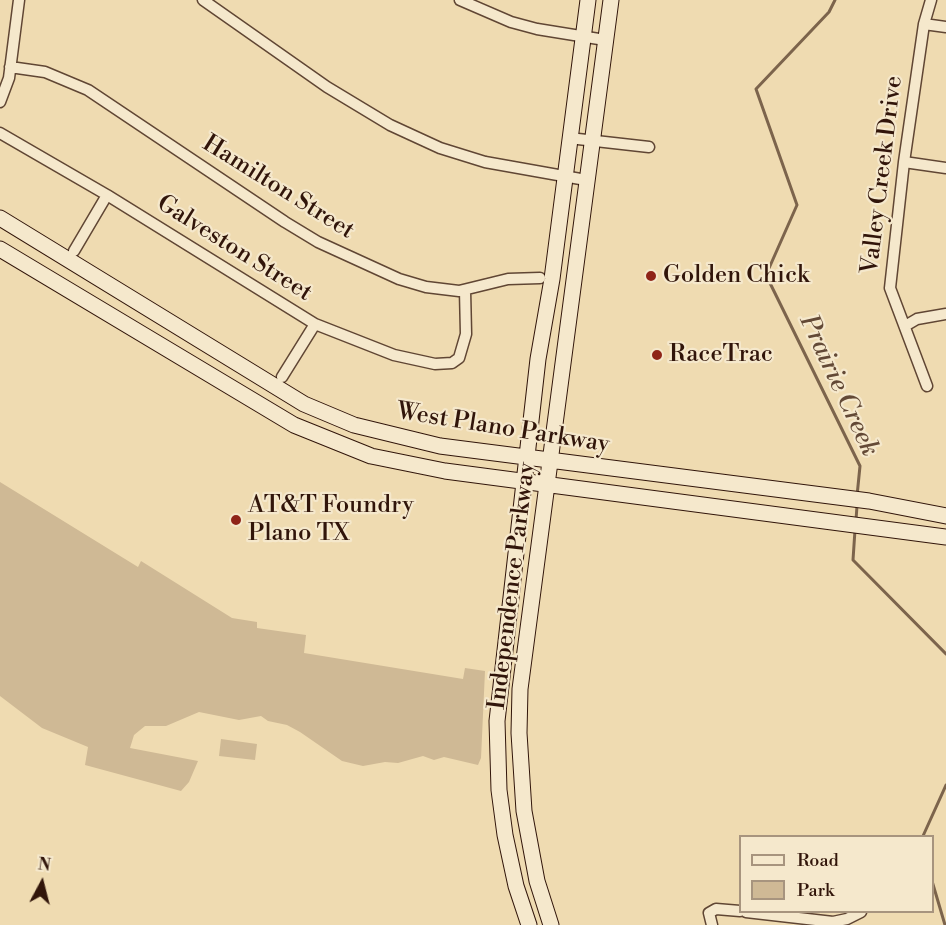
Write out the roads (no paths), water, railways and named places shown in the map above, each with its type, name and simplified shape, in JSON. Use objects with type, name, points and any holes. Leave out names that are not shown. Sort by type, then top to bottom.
[{"type":"main road","name":"Independence Parkway","points":[[529,925],[516,886],[505,835],[499,790],[497,722],[524,482],[588,0]]},
{"type":"main road","name":"Independence Parkway","points":[[551,925],[531,855],[524,811],[519,733],[520,689],[611,0]]},
{"type":"main road","name":"West Plano Parkway","points":[[0,218],[320,412],[354,425],[440,446],[527,459],[841,497],[946,516]]},
{"type":"main road","name":"West Plano Parkway","points":[[0,249],[294,426],[370,456],[417,467],[946,537]]},
{"type":"main road","points":[[694,502],[718,491],[726,483]]},
{"type":"main road","points":[[723,506],[733,495],[752,486]]},
{"type":"street","points":[[0,102],[10,67],[19,0]]},
{"type":"street","points":[[203,0],[327,87],[390,125],[464,156],[522,170],[586,180]]},
{"type":"street","points":[[460,0],[511,22],[605,40]]},
{"type":"street","name":"Valley Creek Drive","points":[[927,386],[890,288],[904,162],[924,24],[931,0]]},
{"type":"street","points":[[924,24],[946,27]]},
{"type":"street","name":"Hamilton Street","points":[[10,67],[45,72],[88,90],[238,192],[327,247],[390,275],[426,287],[448,291],[465,290],[508,279],[540,278]]},
{"type":"street","name":"Galveston Street","points":[[0,133],[108,195],[315,324],[394,355],[435,364],[452,363],[459,358],[466,334],[465,290]]},
{"type":"street","points":[[568,138],[649,147]]},
{"type":"street","points":[[904,162],[946,168]]},
{"type":"street","points":[[75,251],[108,195]]},
{"type":"street","points":[[905,326],[917,319],[946,314]]},
{"type":"street","points":[[282,377],[315,324]]},
{"type":"street","points":[[712,925],[709,913],[716,909],[739,911]]},
{"type":"street","points":[[755,913],[833,922],[859,913]]},
{"type":"waterway","name":"Prairie Creek","points":[[835,0],[829,12],[756,89],[797,205],[766,275],[860,466],[857,496]]},
{"type":"waterway","name":"Prairie Creek","points":[[856,520],[857,506]]},
{"type":"waterway","name":"Prairie Creek","points":[[855,530],[853,560],[946,654]]},
{"type":"waterway","name":"Prairie Creek","points":[[923,835],[946,785]]},
{"type":"waterway","name":"Prairie Creek","points":[[934,888],[945,925]]},
{"type":"place","name":"Golden Chick","points":[[651,276]]},
{"type":"place","name":"RaceTrac","points":[[657,355]]},
{"type":"place","name":"AT&T Foundry Plano TX","points":[[236,520]]}]
